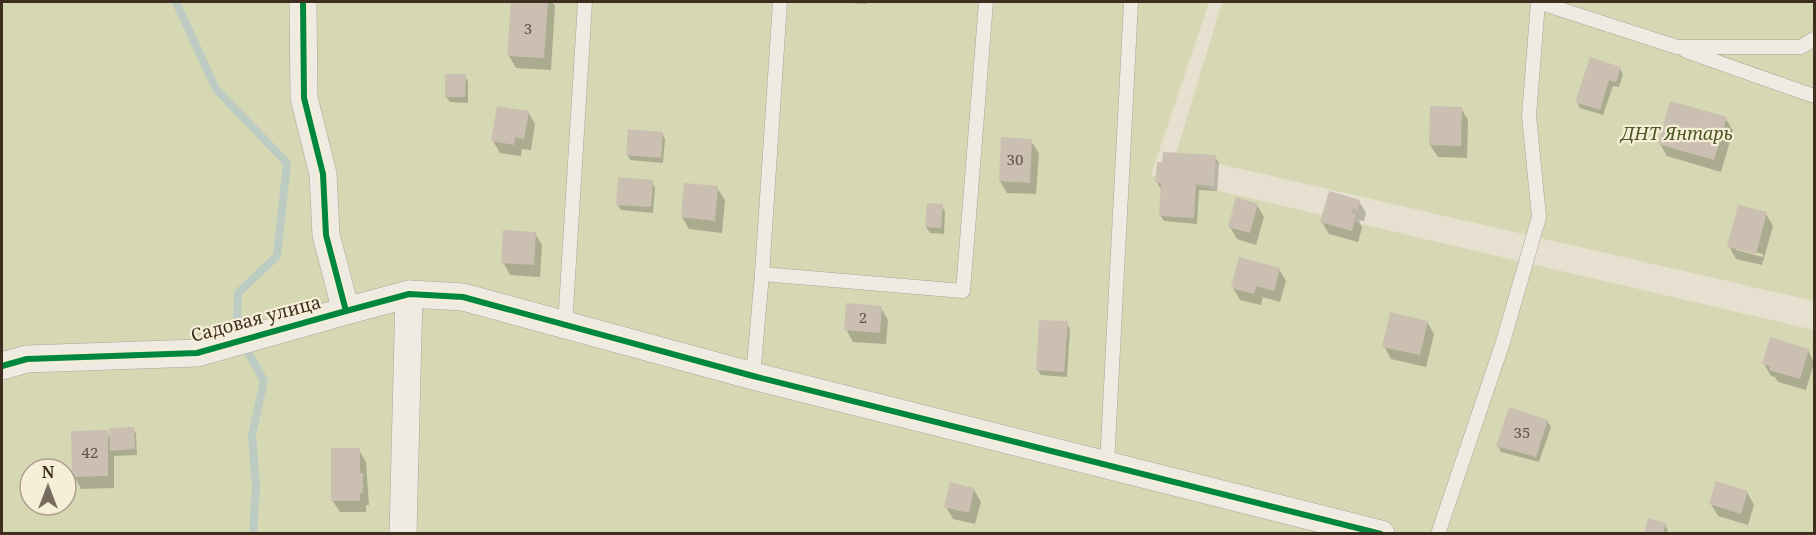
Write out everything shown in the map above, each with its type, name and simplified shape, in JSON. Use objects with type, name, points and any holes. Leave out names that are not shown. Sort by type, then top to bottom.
[{"type":"street","points":[[303,2],[304,98],[323,174],[326,235],[346,310]]},
{"type":"street","points":[[403,534],[409,294]]},
{"type":"street","name":"Садовая улица","points":[[2,366],[27,359],[197,353],[409,294],[463,297],[753,376],[1381,534]]},
{"type":"lane","points":[[566,325],[585,2]]},
{"type":"lane","points":[[753,376],[780,2]]},
{"type":"lane","points":[[762,274],[963,291],[986,2]]},
{"type":"lane","points":[[1107,464],[1131,2]]},
{"type":"lane","points":[[1438,534],[1503,342],[1539,218],[1530,116],[1538,2],[1677,47],[1815,96]]},
{"type":"lane","points":[[1677,47],[1801,47],[1815,39]]},
{"type":"green space","points":[[2,2],[1209,2],[1151,175],[1814,330],[1814,533],[2,533]]},
{"type":"green space","name":"ДНТ Янтарь","points":[[1222,2],[1814,2],[1814,301],[1176,154]]},
{"type":"building","points":[[511,2],[548,2],[544,58],[507,56]]},
{"type":"building","points":[[1590,57],[1621,67],[1616,82],[1609,80],[1600,110],[1575,102]]},
{"type":"building","points":[[445,74],[466,74],[465,97],[445,97]]},
{"type":"building","points":[[1670,101],[1727,117],[1714,160],[1658,144]]},
{"type":"building","points":[[497,106],[529,111],[524,139],[515,137],[514,145],[491,141]]},
{"type":"building","points":[[1430,106],[1462,107],[1461,146],[1429,145]]},
{"type":"building","points":[[628,129],[663,132],[661,158],[626,155]]},
{"type":"building","points":[[1001,137],[1032,139],[1030,183],[999,181]]},
{"type":"building","points":[[1163,152],[1216,155],[1214,186],[1196,184],[1194,218],[1159,216],[1161,183],[1155,183],[1157,162],[1162,162]]},
{"type":"building","points":[[618,177],[653,180],[651,207],[616,205]]},
{"type":"building","points":[[684,183],[718,186],[715,221],[681,217]]},
{"type":"building","points":[[1329,191],[1360,200],[1358,210],[1353,208],[1351,213],[1356,214],[1352,231],[1320,222]]},
{"type":"building","points":[[1236,197],[1258,204],[1250,233],[1228,227]]},
{"type":"building","points":[[927,203],[943,204],[941,228],[925,227]]},
{"type":"building","points":[[1738,205],[1767,212],[1756,254],[1727,247]]},
{"type":"building","points":[[503,230],[536,232],[534,265],[501,263]]},
{"type":"building","points":[[1239,257],[1280,268],[1274,291],[1256,286],[1254,294],[1231,288]]},
{"type":"building","points":[[846,303],[882,306],[880,333],[844,330]]},
{"type":"building","points":[[1390,312],[1428,321],[1420,355],[1382,347]]},
{"type":"building","points":[[1039,320],[1068,321],[1064,372],[1036,370]]},
{"type":"building","points":[[1770,337],[1809,349],[1800,379],[1769,370],[1770,366],[1762,364]]},
{"type":"building","points":[[1509,407],[1548,420],[1536,457],[1496,446]]},
{"type":"building","points":[[134,427],[135,449],[110,451],[109,428]]},
{"type":"building","points":[[108,430],[108,476],[78,477],[78,457],[72,457],[71,431]]},
{"type":"building","points":[[331,448],[360,448],[363,493],[360,493],[360,501],[331,501]]},
{"type":"building","points":[[1716,481],[1748,491],[1741,514],[1709,504]]},
{"type":"building","points":[[950,482],[974,488],[969,513],[944,507]]},
{"type":"building","points":[[1648,518],[1666,523],[1663,534],[1644,534]]},
{"type":"waterway","points":[[176,2],[216,89],[287,163],[277,256],[238,293],[237,320]]},
{"type":"waterway","points":[[247,350],[264,381],[252,435],[256,486],[253,534]]},
{"type":"cycle path","points":[[303,2],[304,98],[323,174],[326,235],[346,311]]},
{"type":"cycle path","points":[[2,366],[27,359],[197,353],[409,294],[463,297],[753,376],[1381,534]]}]
